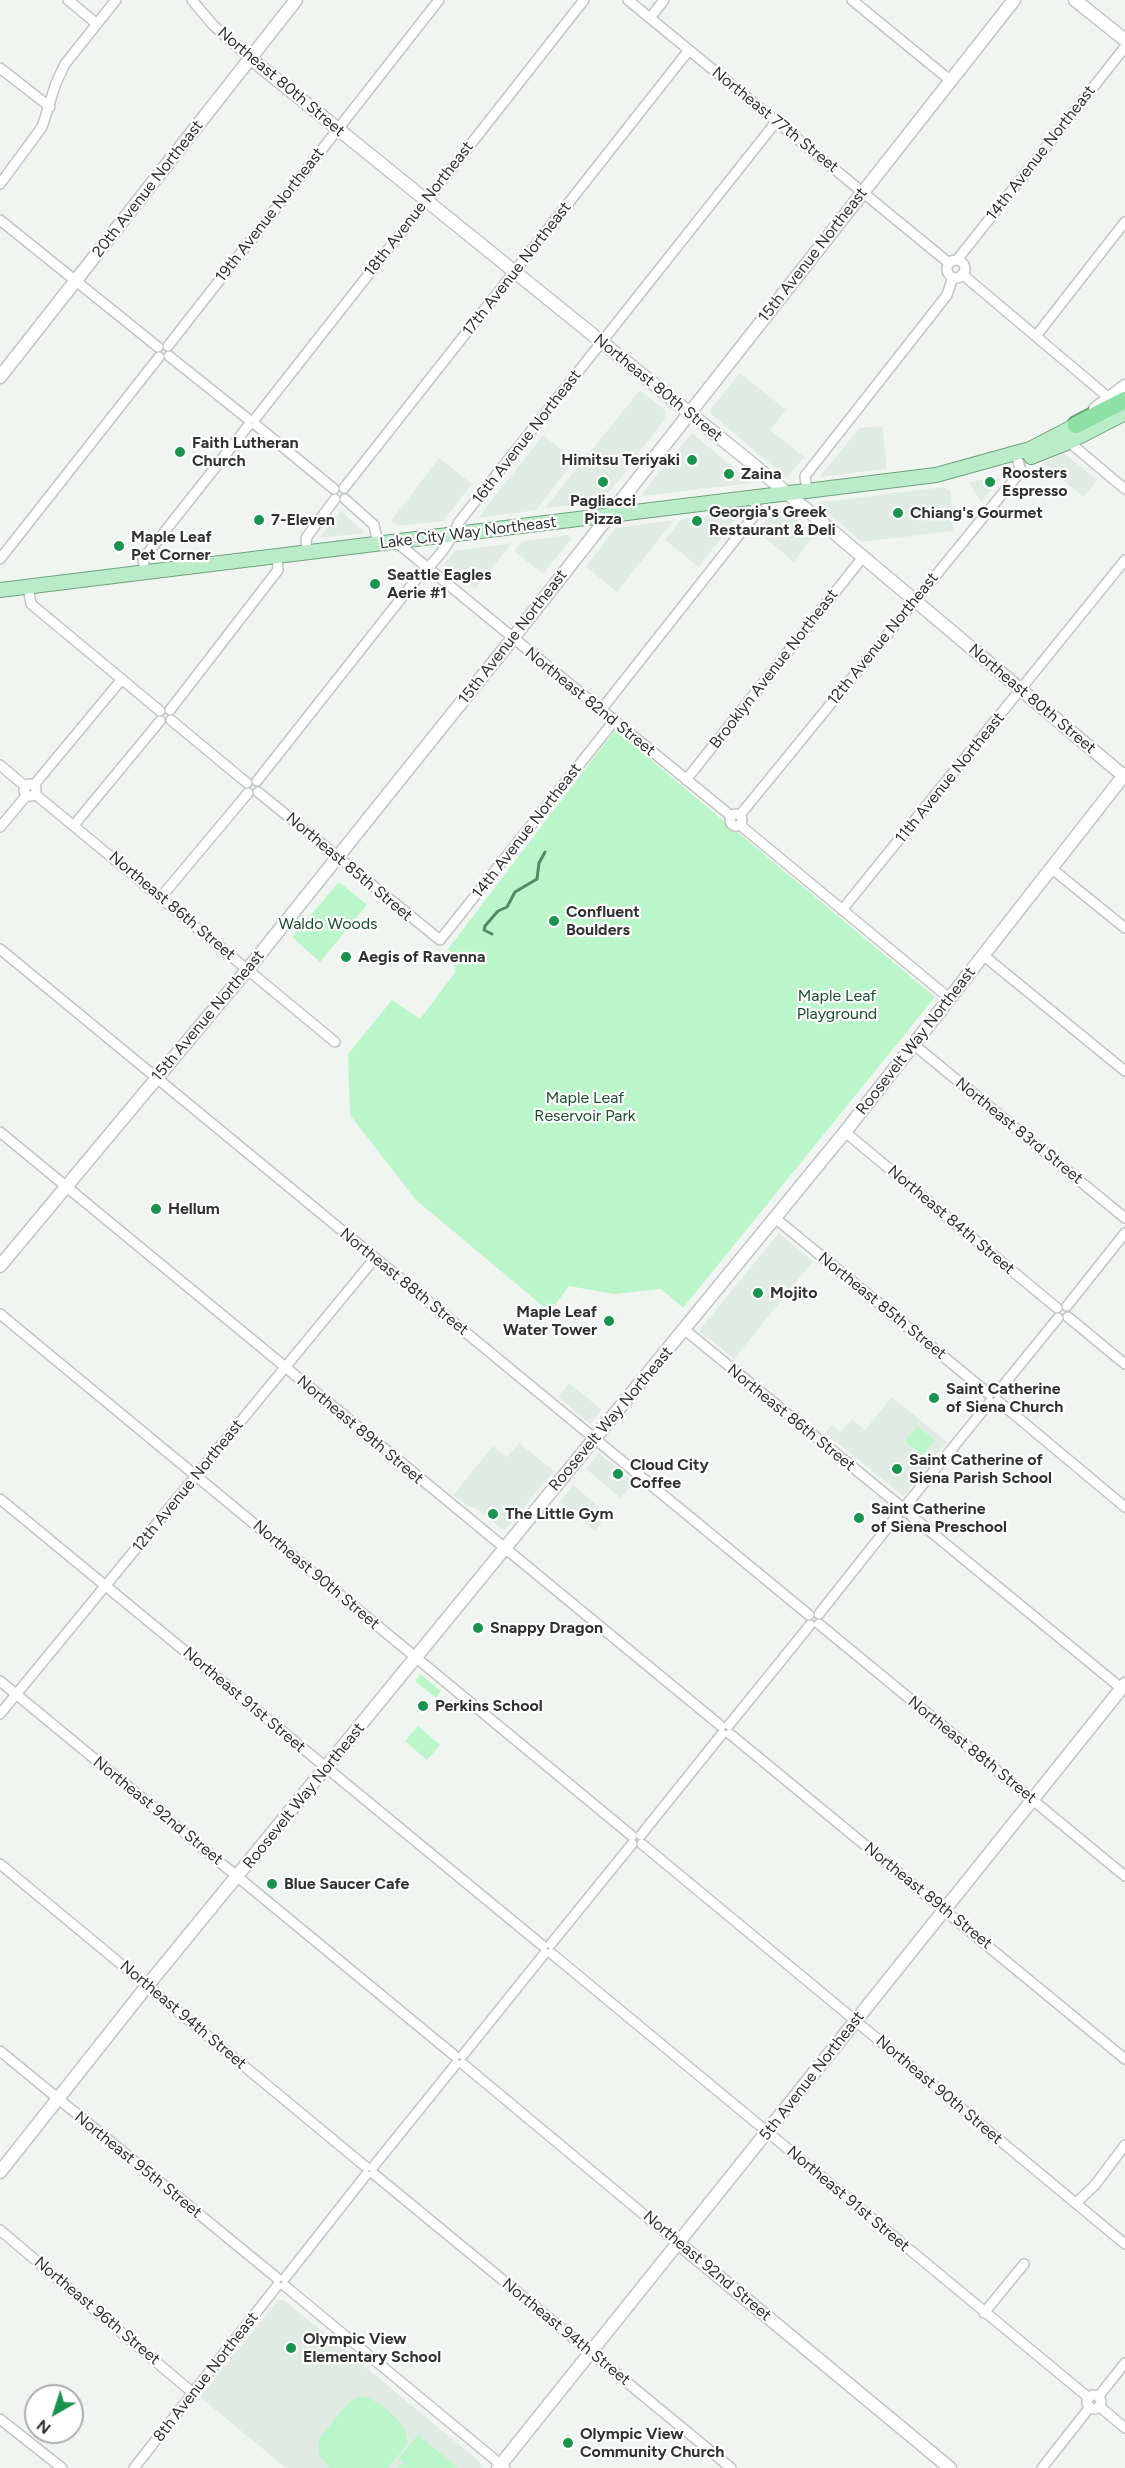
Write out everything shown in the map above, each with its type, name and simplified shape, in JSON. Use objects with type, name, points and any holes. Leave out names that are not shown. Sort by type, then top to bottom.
[{"type":"highway","points":[[1076,425],[1117,399]]},
{"type":"main road","name":"20th Avenue Northeast","points":[[0,377],[296,0]]},
{"type":"main road","name":"15th Avenue Northeast","points":[[0,1266],[248,969],[513,638],[1014,0]]},
{"type":"main road","points":[[1075,0],[1125,40]]},
{"type":"main road","name":"Northeast 80th Street","points":[[250,58],[689,413],[1125,775]]},
{"type":"main road","points":[[1117,399],[1125,386]]},
{"type":"main road","name":"Lake City Way Northeast","points":[[0,591],[786,493],[936,476],[960,476],[1018,461],[1069,442],[1125,413]]},
{"type":"main road","name":"Lake City Way Northeast","points":[[936,476],[1030,449],[1076,425]]},
{"type":"main road","name":"Roosevelt Way Northeast","points":[[0,2172],[147,1986],[845,1132],[1125,775]]},
{"type":"main road","name":"5th Avenue Northeast","points":[[501,2467],[590,2352],[1123,1686]]},
{"type":"main road","name":"Northeast 92nd Street","points":[[678,2243],[950,2468]]},
{"type":"street","points":[[68,0],[97,24]]},
{"type":"street","points":[[0,184],[35,139],[50,107],[60,73],[116,0]]},
{"type":"street","name":"Northeast 80th Street","points":[[192,0],[213,25],[250,58]]},
{"type":"street","name":"19th Avenue Northeast","points":[[0,559],[439,0]]},
{"type":"street","name":"18th Avenue Northeast","points":[[145,572],[143,559],[584,0]]},
{"type":"street","name":"Northeast 77th Street","points":[[628,0],[776,122],[953,262]]},
{"type":"street","points":[[650,18],[664,0]]},
{"type":"street","points":[[852,0],[951,81]]},
{"type":"street","name":"14th Avenue Northeast","points":[[953,262],[1125,47]]},
{"type":"street","name":"17th Avenue Northeast","points":[[339,489],[689,50]]},
{"type":"street","points":[[0,68],[50,107]]},
{"type":"street","name":"16th Avenue Northeast","points":[[257,781],[418,577],[428,568],[454,534],[459,522],[776,122]]},
{"type":"street","points":[[0,220],[252,422],[347,493],[306,538],[307,552]]},
{"type":"street","points":[[1036,336],[1125,222]]},
{"type":"street","points":[[807,491],[805,476],[947,295],[958,276],[964,265],[953,262],[948,272],[958,276],[1117,399]]},
{"type":"street","points":[[1069,442],[1125,489]]},
{"type":"street","name":"12th Avenue Northeast","points":[[737,819],[1021,471],[1018,461]]},
{"type":"street","points":[[601,711],[757,512],[754,497]]},
{"type":"street","points":[[340,499],[375,526],[378,544]]},
{"type":"street","name":"Northeast 82nd Street","points":[[395,542],[737,819],[949,998]]},
{"type":"street","points":[[74,825],[165,715],[278,570],[277,556]]},
{"type":"street","name":"Brooklyn Avenue Northeast","points":[[686,780],[862,557]]},
{"type":"street","name":"11th Avenue Northeast","points":[[842,910],[1125,560]]},
{"type":"street","points":[[28,587],[31,604],[165,715],[247,788],[253,795],[258,792],[260,786],[257,781],[253,780],[247,788],[161,897]]},
{"type":"street","points":[[0,827],[122,679]]},
{"type":"street","name":"14th Avenue Northeast","points":[[440,940],[614,721]]},
{"type":"street","name":"Northeast 86th Street","points":[[0,765],[335,1042]]},
{"type":"street","name":"Northeast 85th Street","points":[[258,792],[440,940]]},
{"type":"street","points":[[1051,868],[1125,928]]},
{"type":"street","name":"Northeast 88th Street","points":[[0,949],[1125,1876]]},
{"type":"street","points":[[983,955],[1125,1071]]},
{"type":"street","name":"Northeast 83rd Street","points":[[913,1044],[1125,1218]]},
{"type":"street","name":"Northeast 89th Street","points":[[0,1132],[1125,2059]]},
{"type":"street","name":"Northeast 84th Street","points":[[845,1132],[1061,1311]]},
{"type":"street","name":"Northeast 85th Street","points":[[775,1218],[1125,1507]]},
{"type":"street","name":"8th Avenue Northeast","points":[[134,2468],[548,1949],[1125,1233]]},
{"type":"street","name":"12th Avenue Northeast","points":[[0,1714],[375,1258]]},
{"type":"street","points":[[1061,1311],[1063,1320],[1068,1317],[1125,1364]]},
{"type":"street","name":"Northeast 90th Street","points":[[0,1314],[1125,2244]]},
{"type":"street","name":"Northeast 86th Street","points":[[685,1330],[1123,1686]]},
{"type":"street","name":"Northeast 91st Street","points":[[0,1499],[548,1949],[1125,2428]]},
{"type":"street","name":"Northeast 92nd Street","points":[[0,1681],[678,2243]]},
{"type":"street","name":"Northeast 94th Street","points":[[0,1864],[731,2468]]},
{"type":"street","name":"Northeast 95th Street","points":[[0,2051],[501,2467]]},
{"type":"street","points":[[1076,2203],[1099,2181],[1125,2145]]},
{"type":"street","name":"Northeast 96th Street","points":[[0,2230],[193,2393]]},
{"type":"street","points":[[984,2313],[1024,2264]]},
{"type":"street","points":[[1042,2468],[1125,2363]]},
{"type":"street","points":[[0,2419],[62,2468]]},
{"type":"shaded area","points":[[740,373],[786,410],[770,430],[804,457],[787,478],[711,414],[710,410]]},
{"type":"shaded area","points":[[640,390],[666,411],[665,419],[637,455],[639,457],[599,503],[545,508]]},
{"type":"shaded area","points":[[882,426],[887,469],[820,477],[859,428]]},
{"type":"shaded area","points":[[692,433],[752,483],[643,496],[643,492]]},
{"type":"shaded area","points":[[543,435],[575,461],[536,510],[478,518]]},
{"type":"shaded area","points":[[1064,453],[1097,480],[1084,497],[1043,463]]},
{"type":"shaded area","points":[[439,458],[472,484],[443,521],[398,526],[391,521]]},
{"type":"shaded area","points":[[1001,478],[981,502],[969,482],[985,479]]},
{"type":"shaded area","points":[[943,487],[951,491],[953,531],[862,542],[816,503]]},
{"type":"shaded area","points":[[780,508],[815,534],[794,562],[757,531],[773,511]]},
{"type":"shaded area","points":[[341,511],[365,533],[319,538]]},
{"type":"shaded area","points":[[741,512],[699,567],[665,540],[682,519]]},
{"type":"shaded area","points":[[674,520],[617,592],[586,567],[615,528]]},
{"type":"shaded area","points":[[568,535],[572,538],[543,574],[514,551],[522,541]]},
{"type":"shaded area","points":[[512,543],[475,589],[444,564],[455,551]]},
{"type":"shaded area","points":[[779,1233],[813,1261],[734,1359],[700,1331],[701,1328]]},
{"type":"shaded area","points":[[569,1383],[602,1410],[590,1424],[558,1397]]},
{"type":"shaded area","name":"Saint Catherine of Siena Parish School","points":[[892,1397],[947,1442],[903,1496],[825,1433],[831,1425],[841,1432],[852,1419],[865,1430]]},
{"type":"shaded area","points":[[519,1443],[554,1471],[504,1531],[476,1508],[468,1506],[453,1495],[493,1446],[507,1457]]},
{"type":"shaded area","points":[[599,1453],[634,1482],[621,1498],[586,1469]]},
{"type":"shaded area","points":[[573,1485],[608,1514],[595,1531],[560,1502]]},
{"type":"shaded area","name":"Olympic View Elementary School","points":[[278,2300],[284,2300],[479,2461],[483,2468],[286,2468],[200,2397]]},
{"type":"green space","name":"Maple Leaf Reservoir Park","points":[[615,730],[935,997],[683,1308],[661,1289],[614,1294],[569,1286],[550,1312],[416,1200],[350,1115],[348,1054],[392,1000],[420,1019],[456,971],[448,949]]},
{"type":"green space","name":"Waldo Woods","points":[[339,882],[367,905],[320,962],[292,937]]},
{"type":"green space","points":[[917,1426],[935,1440],[922,1455],[905,1441]]},
{"type":"green space","points":[[420,1674],[441,1691],[436,1698],[415,1681]]},
{"type":"green space","points":[[418,1726],[440,1745],[427,1760],[405,1741]]},
{"type":"green space","points":[[361,2396],[383,2406],[398,2420],[407,2435],[406,2444],[387,2468],[330,2468],[319,2455],[318,2440],[349,2402]]},
{"type":"green space","points":[[418,2435],[458,2468],[397,2468],[404,2463],[398,2459]]},
{"type":"waterway","points":[[492,934],[484,930],[485,926],[498,911],[507,907],[515,892],[537,879],[539,863],[545,852]]},
{"type":"place","name":"Faith Lutheran Church","points":[[180,452]]},
{"type":"place","name":"Himitsu Teriyaki","points":[[692,460]]},
{"type":"place","name":"Zaina","points":[[729,474]]},
{"type":"place","name":"Pagliacci Pizza","points":[[603,482]]},
{"type":"place","name":"Roosters Espresso","points":[[990,482]]},
{"type":"place","name":"Chiang's Gourmet","points":[[898,513]]},
{"type":"place","name":"7-Eleven","points":[[259,520]]},
{"type":"place","name":"Georgia's Greek Restaurant & Deli","points":[[697,521]]},
{"type":"place","name":"Maple Leaf Pet Corner","points":[[119,546]]},
{"type":"place","name":"Seattle Eagles Aerie #1","points":[[375,584]]},
{"type":"place","name":"Confluent Boulders","points":[[554,921]]},
{"type":"place","name":"Aegis of Ravenna","points":[[346,957]]},
{"type":"place","name":"Hellum","points":[[156,1209]]},
{"type":"place","name":"Mojito","points":[[758,1293]]},
{"type":"place","name":"Maple Leaf Water Tower","points":[[609,1321]]},
{"type":"place","name":"Saint Catherine of Siena Church","points":[[934,1398]]},
{"type":"place","name":"Saint Catherine of Siena Parish School","points":[[897,1469]]},
{"type":"place","name":"Cloud City Coffee","points":[[618,1474]]},
{"type":"place","name":"The Little Gym","points":[[493,1514]]},
{"type":"place","name":"Saint Catherine of Siena Preschool","points":[[859,1518]]},
{"type":"place","name":"Snappy Dragon","points":[[478,1628]]},
{"type":"place","name":"Perkins School","points":[[423,1706]]},
{"type":"place","name":"Blue Saucer Cafe","points":[[272,1884]]},
{"type":"place","name":"Olympic View Elementary School","points":[[291,2348]]},
{"type":"place","name":"Olympic View Community Church","points":[[568,2443]]},
{"type":"park label","name":"Maple Leaf Playground","points":[[837,1005]]}]
